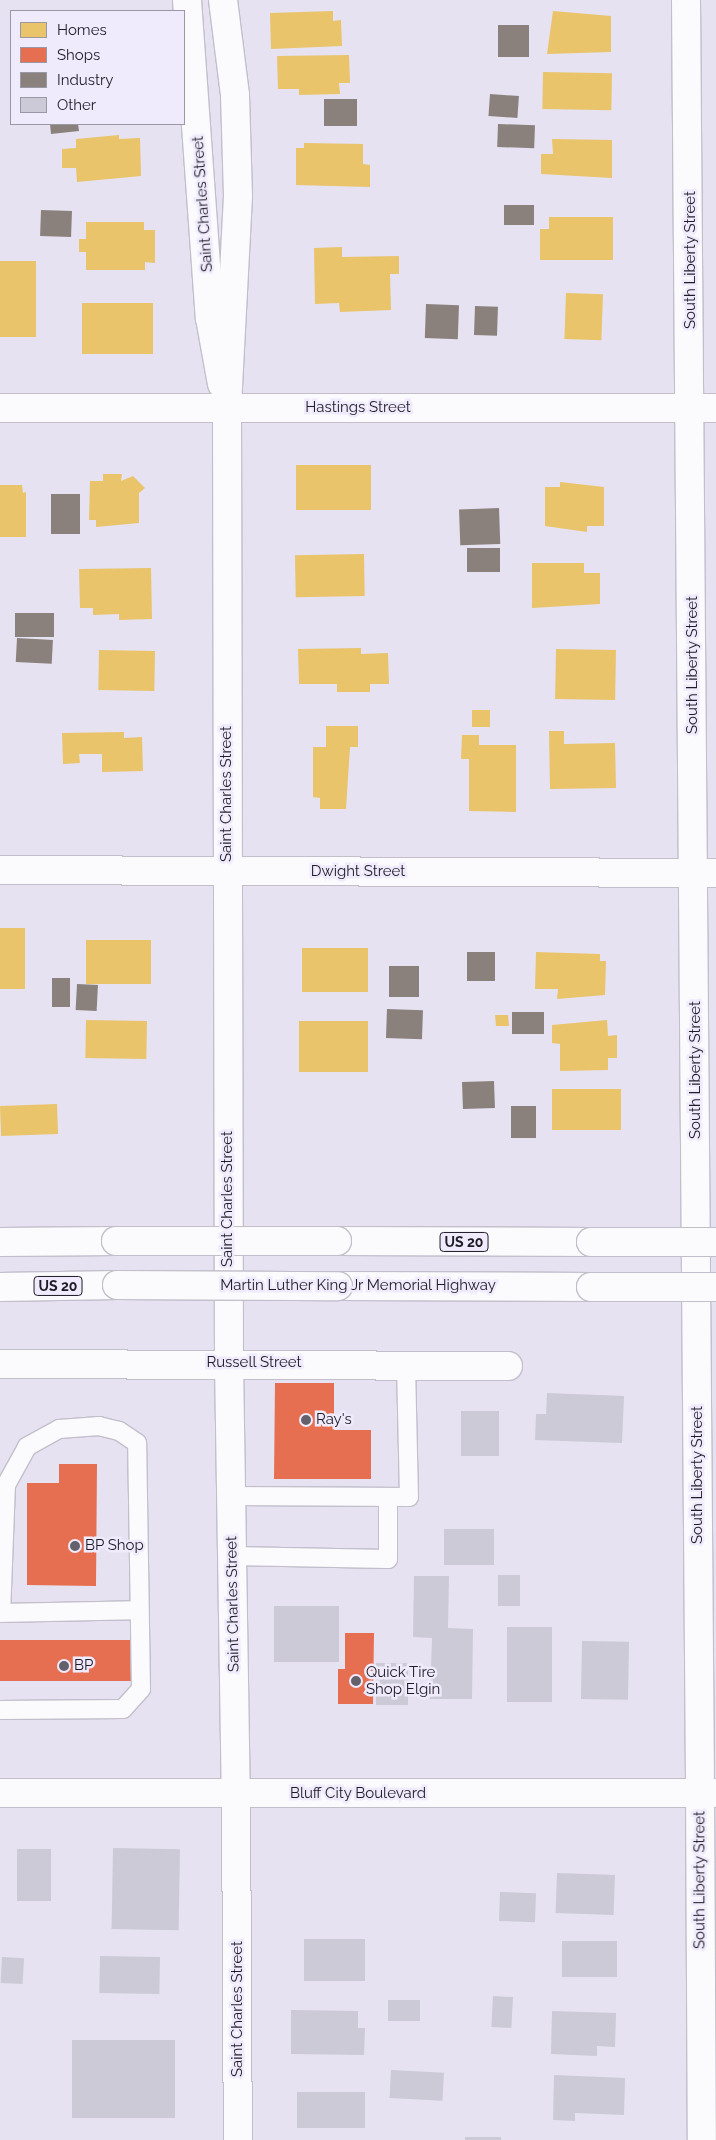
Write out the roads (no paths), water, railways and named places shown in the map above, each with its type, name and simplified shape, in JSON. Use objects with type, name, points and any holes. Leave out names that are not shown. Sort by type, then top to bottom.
[{"type":"main road","name":"Saint Charles Street","points":[[187,0],[210,318],[227,408]]},
{"type":"main road","name":"Saint Charles Street","points":[[223,0],[235,95],[238,196],[227,408],[229,1362],[236,1794],[238,2140]]},
{"type":"main road","name":"South Liberty Street","points":[[686,0],[704,408],[708,1793],[702,2140]]},
{"type":"main road","name":"Hastings Street","points":[[0,408],[704,408]]},
{"type":"main road","name":"Dwight Street","points":[[0,870],[705,873]]},
{"type":"main road","name":"US 20","points":[[0,1242],[116,1240],[716,1242]]},
{"type":"main road","name":"Martin Luther King Jr Memorial Highway","points":[[0,1286],[716,1288]]},
{"type":"main road","name":"Russell Street","points":[[0,1364],[229,1362],[508,1366]]},
{"type":"main road","name":"Bluff City Boulevard","points":[[0,1793],[708,1793]]},
{"type":"lane","points":[[231,1496],[409,1497],[406,1365]]},
{"type":"lane","points":[[0,1710],[123,1709],[141,1689],[137,1443],[120,1431],[99,1426],[59,1429],[28,1447],[6,1484],[1,1613],[139,1610]]},
{"type":"lane","points":[[232,1556],[388,1559],[388,1497]]},
{"type":"place","name":"Ray's","points":[[306,1420]]},
{"type":"place","name":"BP Shop","points":[[75,1546]]},
{"type":"place","name":"BP","points":[[64,1666]]},
{"type":"place","name":"Quick Tire Shop Elgin","points":[[356,1681]]}]
